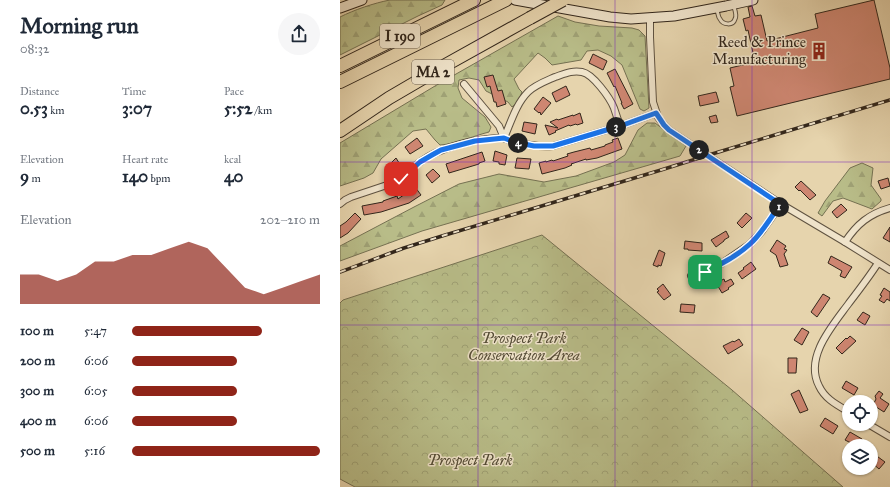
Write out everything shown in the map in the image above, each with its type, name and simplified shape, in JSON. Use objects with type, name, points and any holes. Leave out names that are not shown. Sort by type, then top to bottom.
[{"type":"highway","name":"I 190","points":[[340,66],[474,0]]},
{"type":"highway","name":"MA 2","points":[[340,82],[506,0]]},
{"type":"highway","name":"MA 2","points":[[340,131],[389,98],[563,0]]},
{"type":"highway","points":[[340,125],[389,98]]},
{"type":"main road","points":[[340,8],[362,0]]},
{"type":"main road","points":[[515,0],[610,17],[631,19],[674,16],[753,0]]},
{"type":"street","points":[[650,18],[653,102],[656,113],[664,125],[669,130],[780,204],[890,270]]},
{"type":"street","points":[[504,138],[517,108],[529,91],[548,80],[572,72],[586,73],[594,80],[614,107],[620,126]]},
{"type":"street","points":[[464,84],[499,126],[504,138]]},
{"type":"street","points":[[340,204],[351,197],[396,182],[420,162],[441,150],[475,141],[504,138],[514,142],[534,146],[553,146],[620,126],[656,113]]},
{"type":"street","points":[[690,276],[705,272],[721,264],[750,244],[762,231],[780,204]]},
{"type":"street","points":[[845,242],[860,223],[881,210],[890,208]]},
{"type":"street","points":[[842,408],[831,401],[819,386],[816,378],[816,361],[820,347],[827,333],[878,264]]},
{"type":"street","points":[[878,430],[890,437]]},
{"type":"lane","points":[[717,8],[720,20],[725,24],[729,24],[733,23],[736,17],[733,5]]},
{"type":"green space","points":[[390,0],[445,0],[442,5],[340,55],[340,17],[364,7]]},
{"type":"green space","points":[[558,16],[575,22],[599,26],[632,28],[639,30],[645,36],[649,108],[644,111],[640,109],[622,65],[611,56],[598,50],[587,51],[581,60],[552,65],[538,53],[514,79],[522,92],[518,102],[512,107],[508,102],[486,91],[479,80],[469,78],[459,80],[458,88],[462,98],[485,117],[491,127],[489,132],[458,142],[440,145],[426,129],[413,131],[381,159],[373,173],[364,178],[340,186],[340,143],[435,86]]},
{"type":"green space","points":[[647,123],[655,123],[686,146],[680,156],[422,231],[340,261],[340,246],[459,184],[499,174],[544,182],[576,176],[614,162],[625,155],[638,130]]},
{"type":"green space","points":[[862,163],[873,168],[871,185],[881,201],[872,209],[843,198],[833,201],[822,216],[818,213],[825,201],[850,168]]},
{"type":"green space","name":"Prospect Park Conservation Area","points":[[542,235],[732,390],[843,487],[355,487],[340,479],[340,303],[343,300]]},
{"type":"building","name":"Reed & Prince Manufacturing","points":[[874,0],[890,68],[890,79],[737,116],[730,87],[734,86],[730,68],[755,62],[748,30],[746,31],[743,19],[750,17],[748,7],[752,6],[755,16],[761,15],[767,41],[818,28],[815,14]]},
{"type":"building","points":[[593,54],[607,61],[603,70],[589,63]]},
{"type":"building","points":[[615,69],[633,104],[624,109],[615,86],[614,87],[607,73]]},
{"type":"building","points":[[493,75],[498,91],[502,90],[506,104],[497,107],[496,102],[494,102],[490,86],[487,87],[484,77]]},
{"type":"building","points":[[566,86],[570,95],[556,102],[552,93]]},
{"type":"building","points":[[716,92],[719,102],[700,106],[698,96]]},
{"type":"building","points":[[543,97],[551,103],[541,115],[540,112],[539,113],[534,109]]},
{"type":"building","points":[[580,113],[583,123],[569,125],[549,135],[545,125],[558,128],[550,122]]},
{"type":"building","points":[[716,115],[718,122],[711,123],[709,117]]},
{"type":"building","points":[[524,122],[537,124],[535,134],[522,131]]},
{"type":"building","points":[[417,138],[423,146],[410,154],[405,147]]},
{"type":"building","points":[[618,138],[622,149],[542,174],[539,163],[553,161],[568,156],[567,154],[574,152],[590,148],[591,150],[605,146],[613,142],[612,140]]},
{"type":"building","points":[[495,151],[507,155],[505,165],[493,161]]},
{"type":"building","points":[[482,152],[485,161],[449,173],[446,164]]},
{"type":"building","points":[[396,158],[401,166],[394,173],[388,166]]},
{"type":"building","points":[[517,158],[531,159],[529,169],[515,168]]},
{"type":"building","points":[[433,169],[440,176],[432,183],[426,175]]},
{"type":"building","points":[[888,178],[890,186],[881,189],[878,181]]},
{"type":"building","points":[[801,181],[816,195],[810,200],[795,187]]},
{"type":"building","points":[[415,187],[421,195],[409,203],[381,212],[364,215],[362,206],[383,202],[397,196],[398,199]]},
{"type":"building","points":[[841,204],[847,210],[837,218],[832,212]]},
{"type":"building","points":[[355,213],[361,219],[348,233],[340,238],[340,226]]},
{"type":"building","points":[[746,213],[752,218],[742,228],[737,223]]},
{"type":"building","points":[[890,227],[890,242],[883,238]]},
{"type":"building","points":[[726,231],[729,237],[716,247],[711,240]]},
{"type":"building","points":[[777,240],[786,246],[784,249],[787,250],[784,254],[788,265],[780,267],[776,255],[770,251]]},
{"type":"building","points":[[685,241],[702,243],[702,251],[684,249]]},
{"type":"building","points":[[659,250],[665,253],[661,266],[658,265],[658,267],[653,265]]},
{"type":"building","points":[[831,256],[852,267],[845,278],[840,276],[842,271],[828,263]]},
{"type":"building","points":[[751,262],[756,269],[742,279],[738,273]]},
{"type":"building","points":[[724,279],[725,282],[731,279],[734,284],[722,293],[716,283]]},
{"type":"building","points":[[663,284],[671,295],[664,300],[657,292],[659,291],[657,289]]},
{"type":"building","points":[[884,288],[890,292],[890,301],[887,299],[884,303],[879,300],[882,296],[880,295]]},
{"type":"building","points":[[823,294],[830,298],[817,317],[811,312]]},
{"type":"building","points":[[681,304],[695,305],[694,313],[680,312]]},
{"type":"building","points":[[863,312],[870,316],[865,325],[857,320]]},
{"type":"building","points":[[802,328],[809,332],[802,345],[794,340]]},
{"type":"building","points":[[850,336],[856,341],[842,354],[836,348]]},
{"type":"building","points":[[739,339],[743,345],[728,354],[723,346]]},
{"type":"building","points":[[788,358],[797,358],[796,373],[788,373]]},
{"type":"building","points":[[846,381],[858,388],[854,395],[842,388]]},
{"type":"building","points":[[799,390],[808,410],[800,413],[791,394]]},
{"type":"building","points":[[879,391],[883,394],[880,398],[889,404],[884,412],[878,408],[878,395],[876,395]]},
{"type":"building","points":[[825,418],[838,426],[833,434],[820,426]]},
{"type":"building","points":[[850,432],[862,439],[846,439]]},
{"type":"building","points":[[878,457],[885,462],[879,469],[878,468]]},
{"type":"railway","points":[[340,272],[404,248],[442,236],[890,100]]},
{"type":"place","name":"Reed & Prince Manufacturing","points":[[819,51]]},
{"type":"route","points":[[401,179],[420,162],[441,150],[475,141],[504,138],[514,142],[534,146],[553,146],[623,125],[656,113],[669,130],[780,204],[762,231],[750,244],[721,264],[705,272]]},
{"type":"park label","name":"Prospect Park","points":[[470,460]]}]
